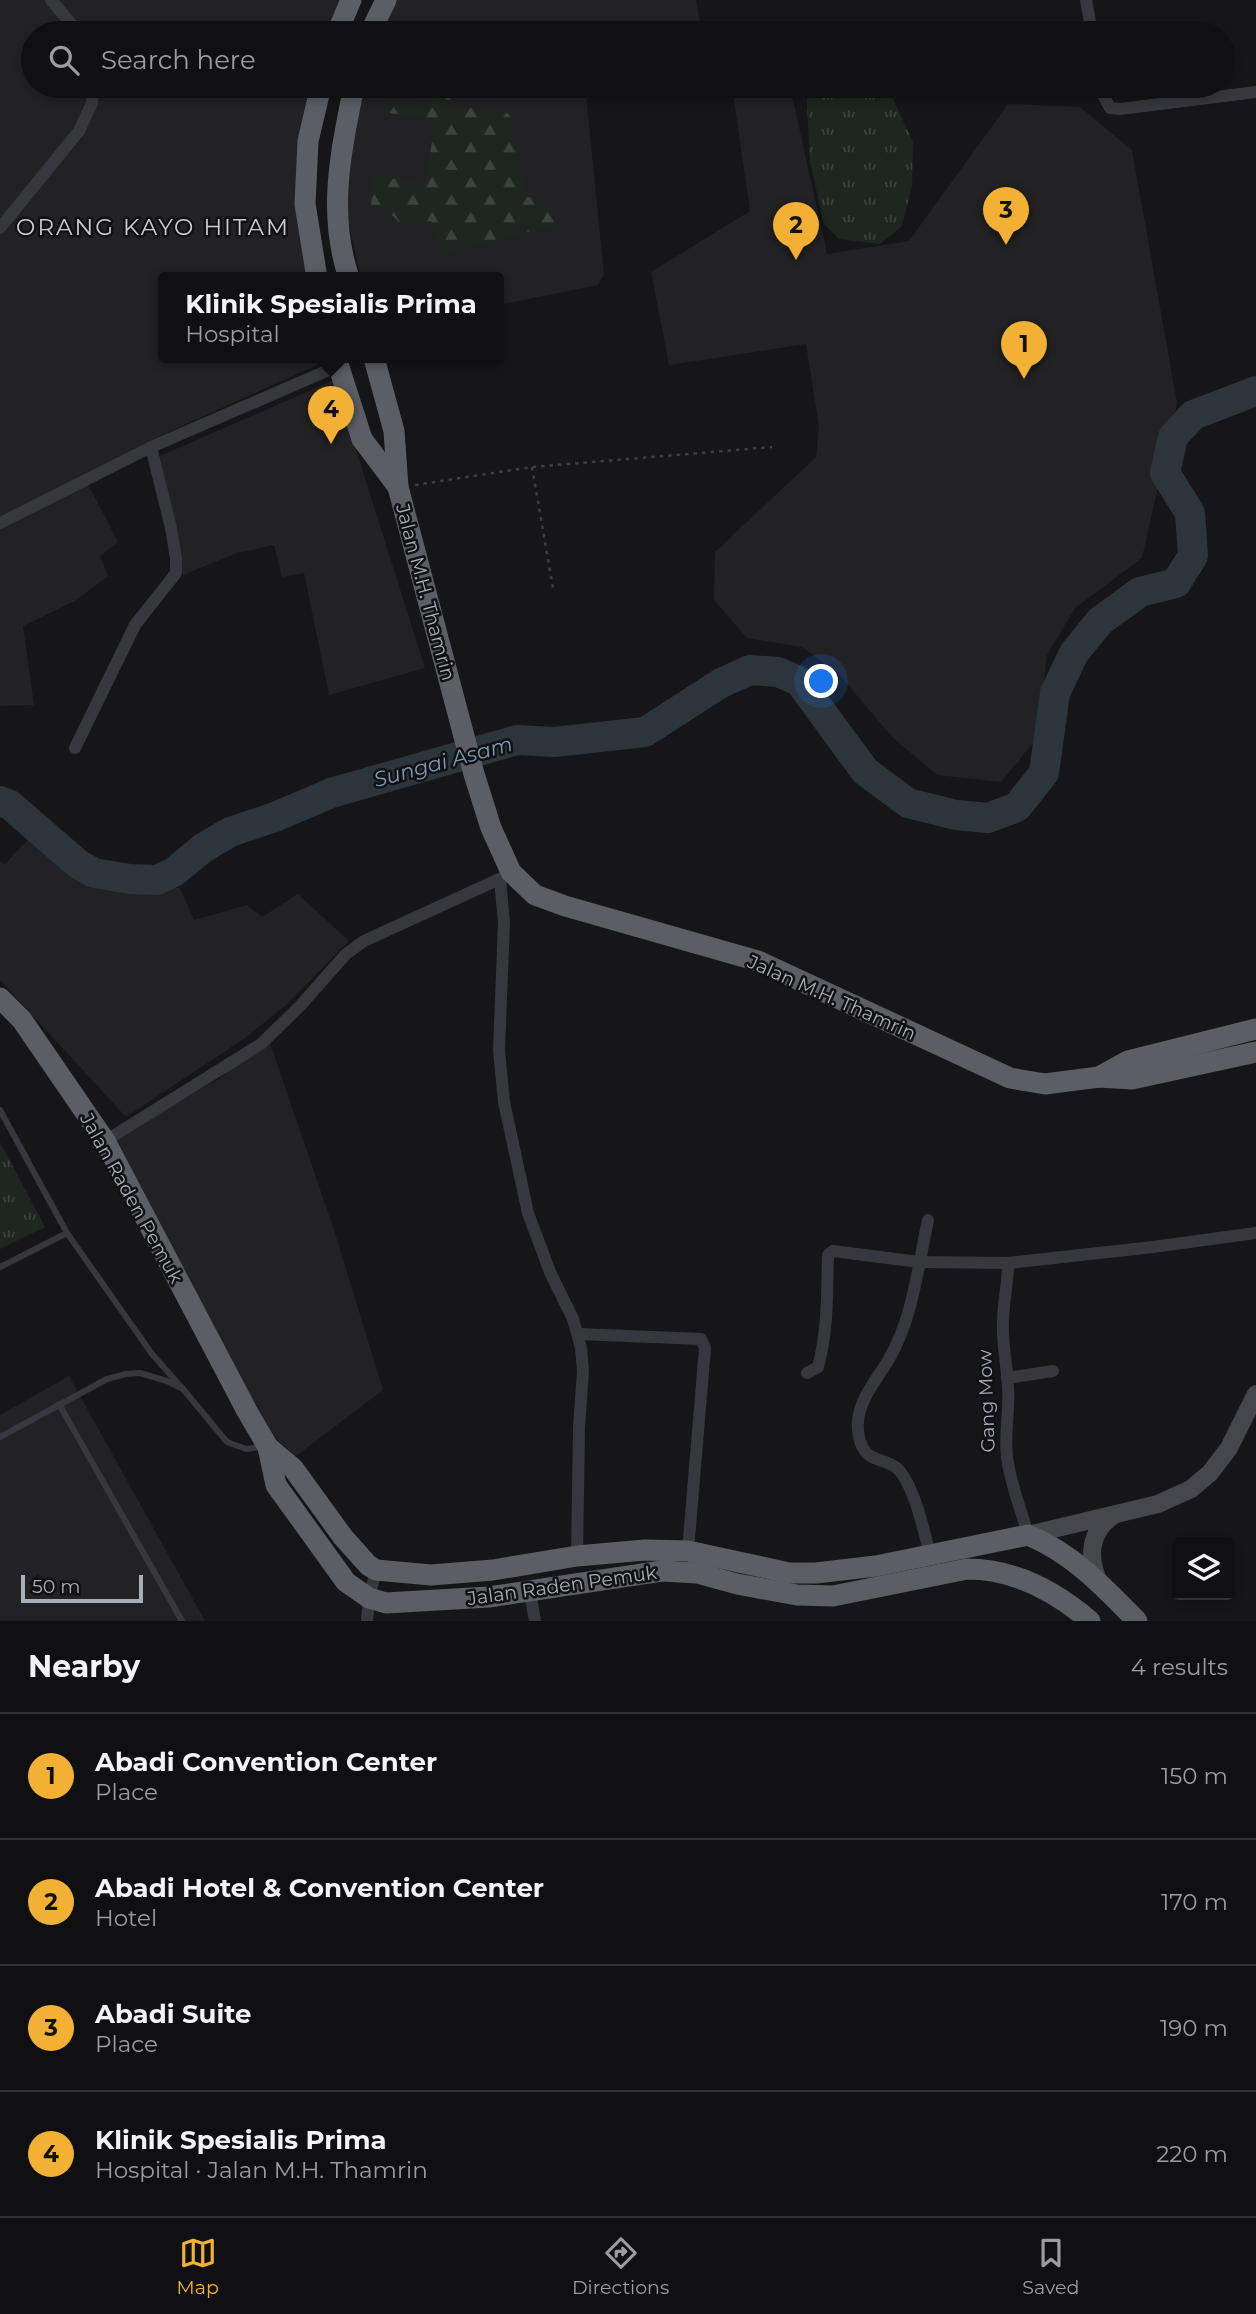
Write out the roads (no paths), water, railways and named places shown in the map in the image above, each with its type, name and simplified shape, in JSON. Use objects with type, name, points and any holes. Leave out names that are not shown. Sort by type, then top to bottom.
[{"type":"highway","points":[[342,21],[351,0]]},
{"type":"highway","points":[[376,21],[386,0]]},
{"type":"highway","points":[[316,272],[305,204],[308,141],[318,98]]},
{"type":"highway","points":[[347,272],[341,255],[336,199],[352,98]]},
{"type":"highway","name":"Jalan M.H. Thamrin","points":[[337,363],[362,439],[398,487]]},
{"type":"highway","name":"Jalan M.H. Thamrin","points":[[375,363],[394,431],[398,487],[474,774],[506,876],[535,895],[565,906],[758,961],[1010,1078],[1045,1084],[1099,1077],[1132,1079],[1256,1052]]},
{"type":"highway","name":"Jalan Raden Pemuk","points":[[0,998],[22,1020],[105,1141],[268,1447],[276,1485],[346,1583],[369,1598],[402,1604],[489,1597],[662,1571],[697,1573],[737,1584],[797,1595],[833,1596],[932,1565],[975,1545],[1028,1535]]},
{"type":"highway","name":"Jalan M.H. Thamrin","points":[[1099,1077],[1128,1061],[1256,1030]]},
{"type":"highway","name":"Jalan Raden Pemuk","points":[[268,1447],[293,1468],[343,1537],[368,1566],[376,1570],[431,1575],[493,1570],[577,1556],[645,1550],[688,1551],[789,1573],[932,1565],[979,1569],[1021,1577],[1052,1593],[1090,1621]]},
{"type":"highway","points":[[1028,1535],[1063,1553],[1100,1584],[1137,1621]]},
{"type":"main road","points":[[1028,1535],[1158,1504],[1191,1489],[1210,1474],[1229,1448],[1256,1394]]},
{"type":"main road","points":[[1100,1584],[1092,1567],[1093,1539],[1103,1524],[1117,1513]]},
{"type":"street","points":[[51,0],[69,21]]},
{"type":"street","points":[[1086,0],[1090,21]]},
{"type":"street","points":[[1235,95],[1256,92]]},
{"type":"street","points":[[2,222],[79,131],[92,98]]},
{"type":"street","points":[[1105,98],[1110,108],[1120,109],[1208,98]]},
{"type":"street","points":[[0,523],[151,447],[335,363]]},
{"type":"street","points":[[75,748],[135,625],[176,573],[171,528],[151,447]]},
{"type":"street","points":[[105,1141],[261,1044],[300,1006],[346,954],[364,941],[506,876],[499,1050],[504,1102],[528,1213],[550,1272],[579,1334],[583,1371],[577,1556]]},
{"type":"street","points":[[928,1220],[910,1305],[900,1338],[872,1384],[857,1420],[859,1438],[864,1448],[873,1459],[899,1470],[908,1485],[932,1565]]},
{"type":"street","points":[[807,1373],[818,1367],[825,1334],[830,1252],[919,1262],[1008,1263],[1256,1233]]},
{"type":"street","name":"Gang Mow","points":[[1008,1263],[1003,1322],[1008,1405],[1005,1432],[1007,1461],[1028,1535]]},
{"type":"street","points":[[579,1334],[701,1339],[704,1342],[688,1551]]},
{"type":"street","points":[[1007,1378],[1053,1371]]},
{"type":"street","points":[[367,1621],[376,1570]]},
{"type":"street","points":[[530,1592],[535,1621]]},
{"type":"lane","points":[[0,1110],[67,1233],[152,1354],[227,1442],[246,1449],[268,1447]]},
{"type":"lane","points":[[0,1267],[67,1233]]},
{"type":"lane","points":[[0,1437],[107,1379],[125,1374],[153,1376],[183,1389]]},
{"type":"lane","points":[[59,1404],[182,1621]]},
{"type":"waterway","name":"Sungai Asam","points":[[0,801],[10,805],[78,864],[94,873],[157,880],[174,872],[203,848],[230,832],[275,817],[331,793],[517,740],[554,742],[645,732],[721,683],[750,670],[778,672],[799,681],[865,771],[908,803],[956,815],[988,818],[1017,807],[1044,773],[1055,693],[1074,653],[1100,621],[1140,592],[1176,583],[1193,556],[1190,513],[1165,473],[1173,437],[1193,415],[1256,391]]},
{"type":"place","name":"Abadi Suite","points":[[1006,245]]},
{"type":"place","name":"Abadi Hotel & Convention Center","points":[[796,260]]},
{"type":"place","name":"Abadi Convention Center","points":[[1024,379]]},
{"type":"place","name":"Klinik Spesialis Prima","points":[[331,444]]},
{"type":"district","name":"ORANG KAYO HITAM","points":[[153,227]]}]
